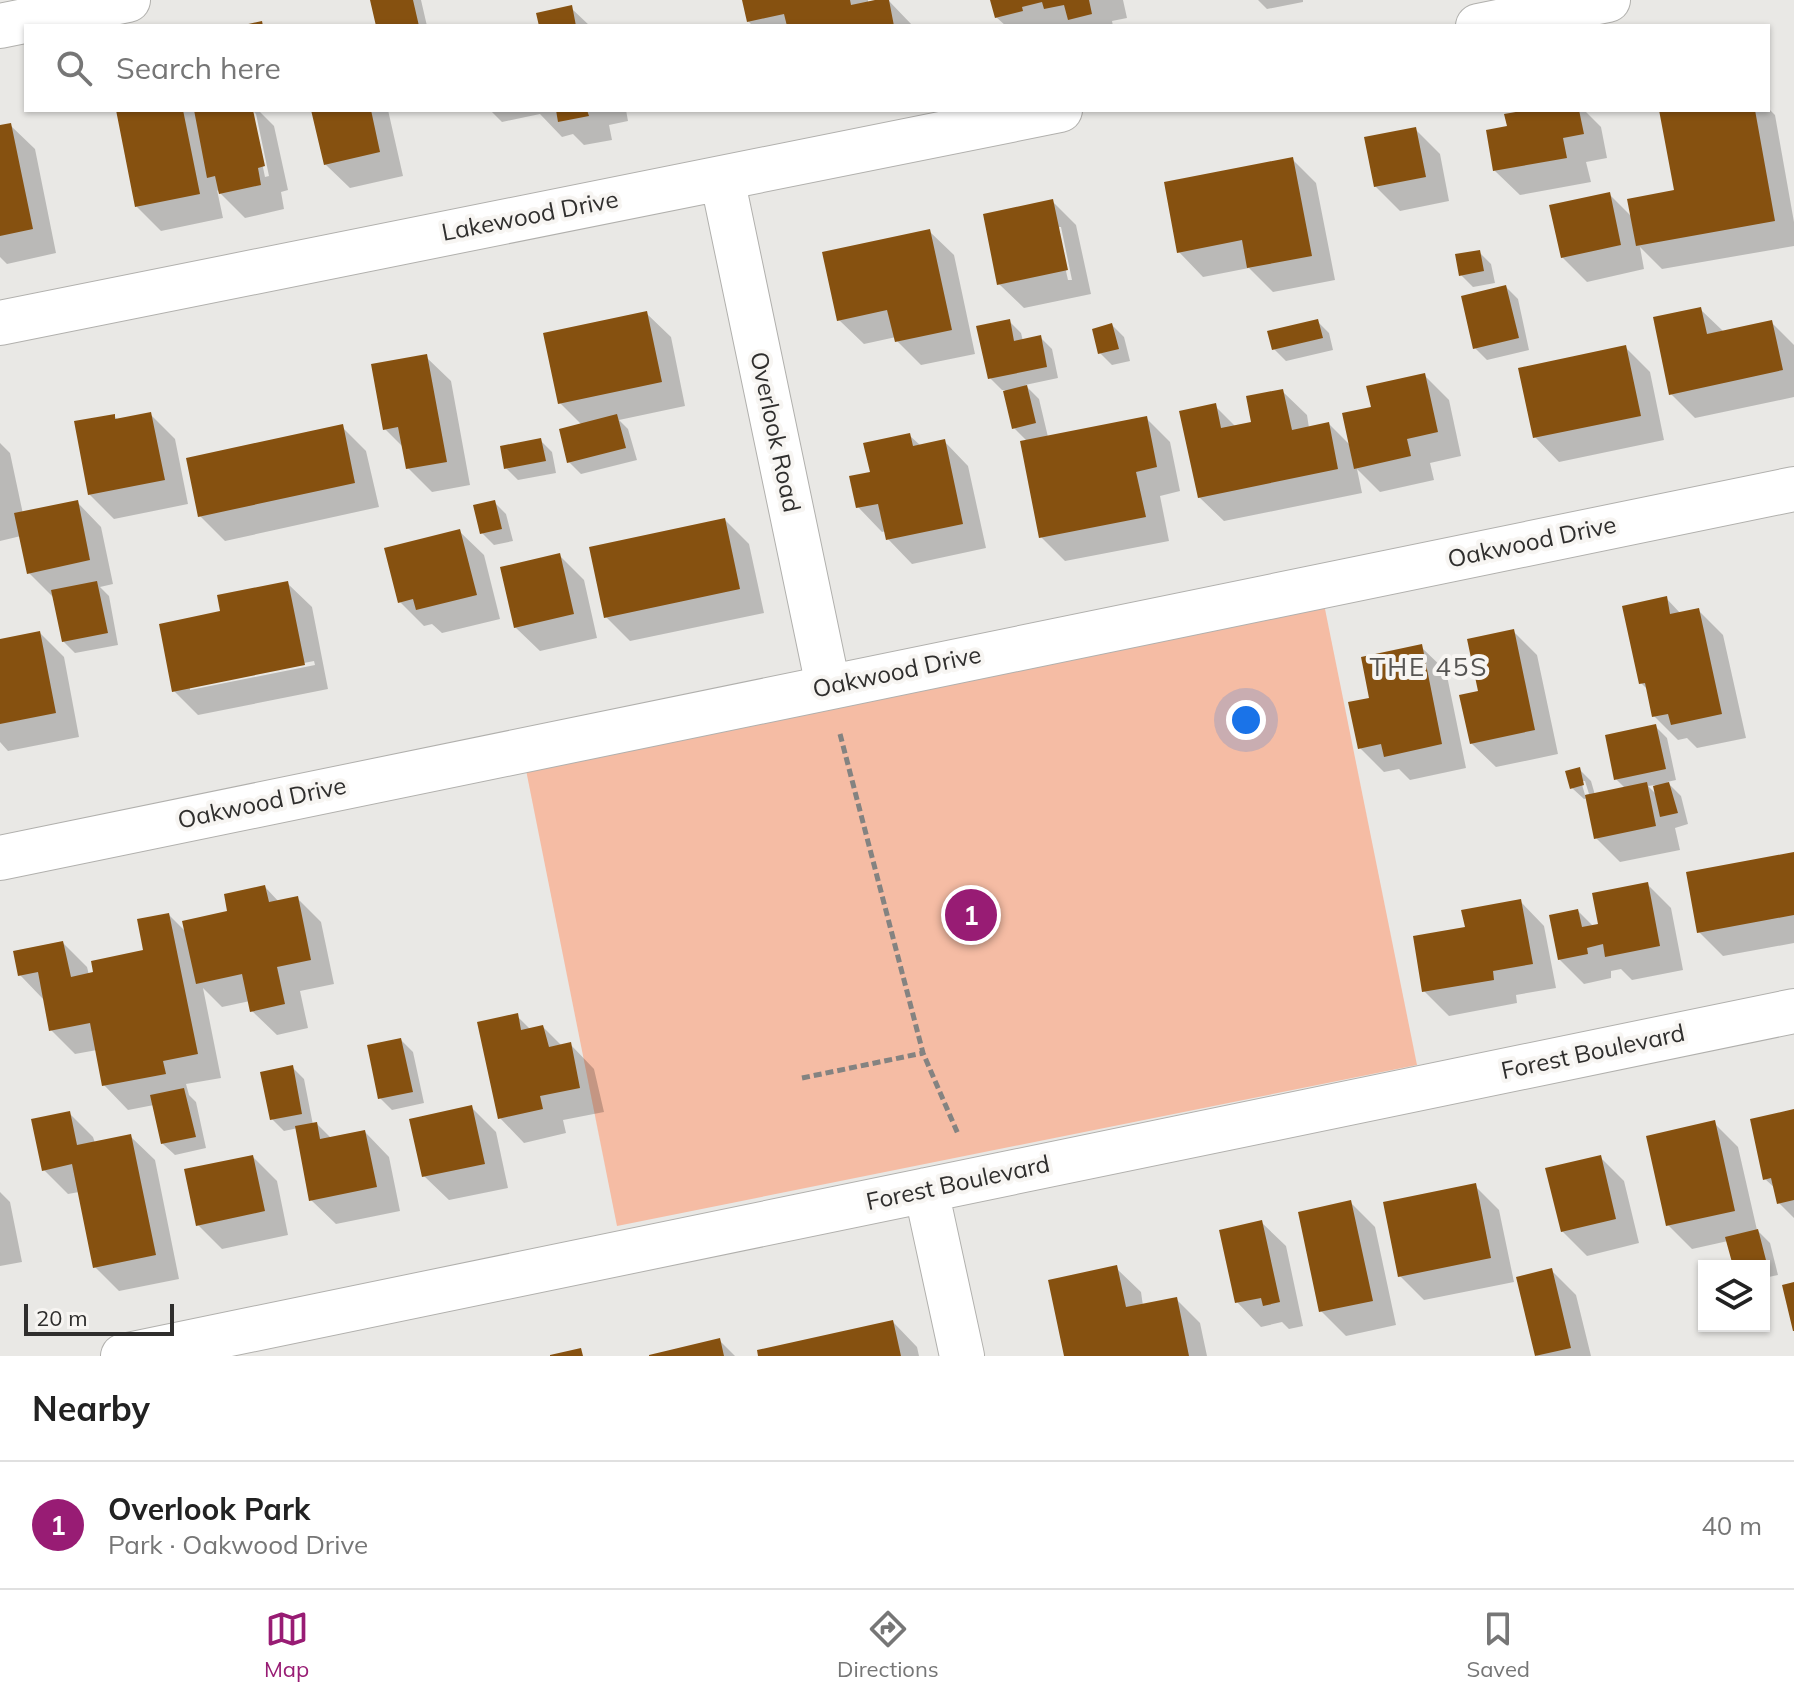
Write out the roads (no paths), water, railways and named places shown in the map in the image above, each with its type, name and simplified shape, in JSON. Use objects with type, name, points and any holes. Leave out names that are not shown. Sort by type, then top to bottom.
[{"type":"street","points":[[0,26],[128,0]]},
{"type":"street","points":[[1488,24],[1608,0]]},
{"type":"street","name":"Lakewood Drive","points":[[0,323],[1050,112]]},
{"type":"street","name":"Overlook Road","points":[[722,178],[828,686]]},
{"type":"street","name":"Oakwood Drive","points":[[0,858],[1794,489]]},
{"type":"street","name":"Forest Boulevard","points":[[123,1356],[1794,1011]]},
{"type":"street","points":[[926,1190],[962,1356]]},
{"type":"place","name":"Overlook Park","points":[[971,915]]},
{"type":"district","name":"THE 45S","points":[[1429,667]]}]
